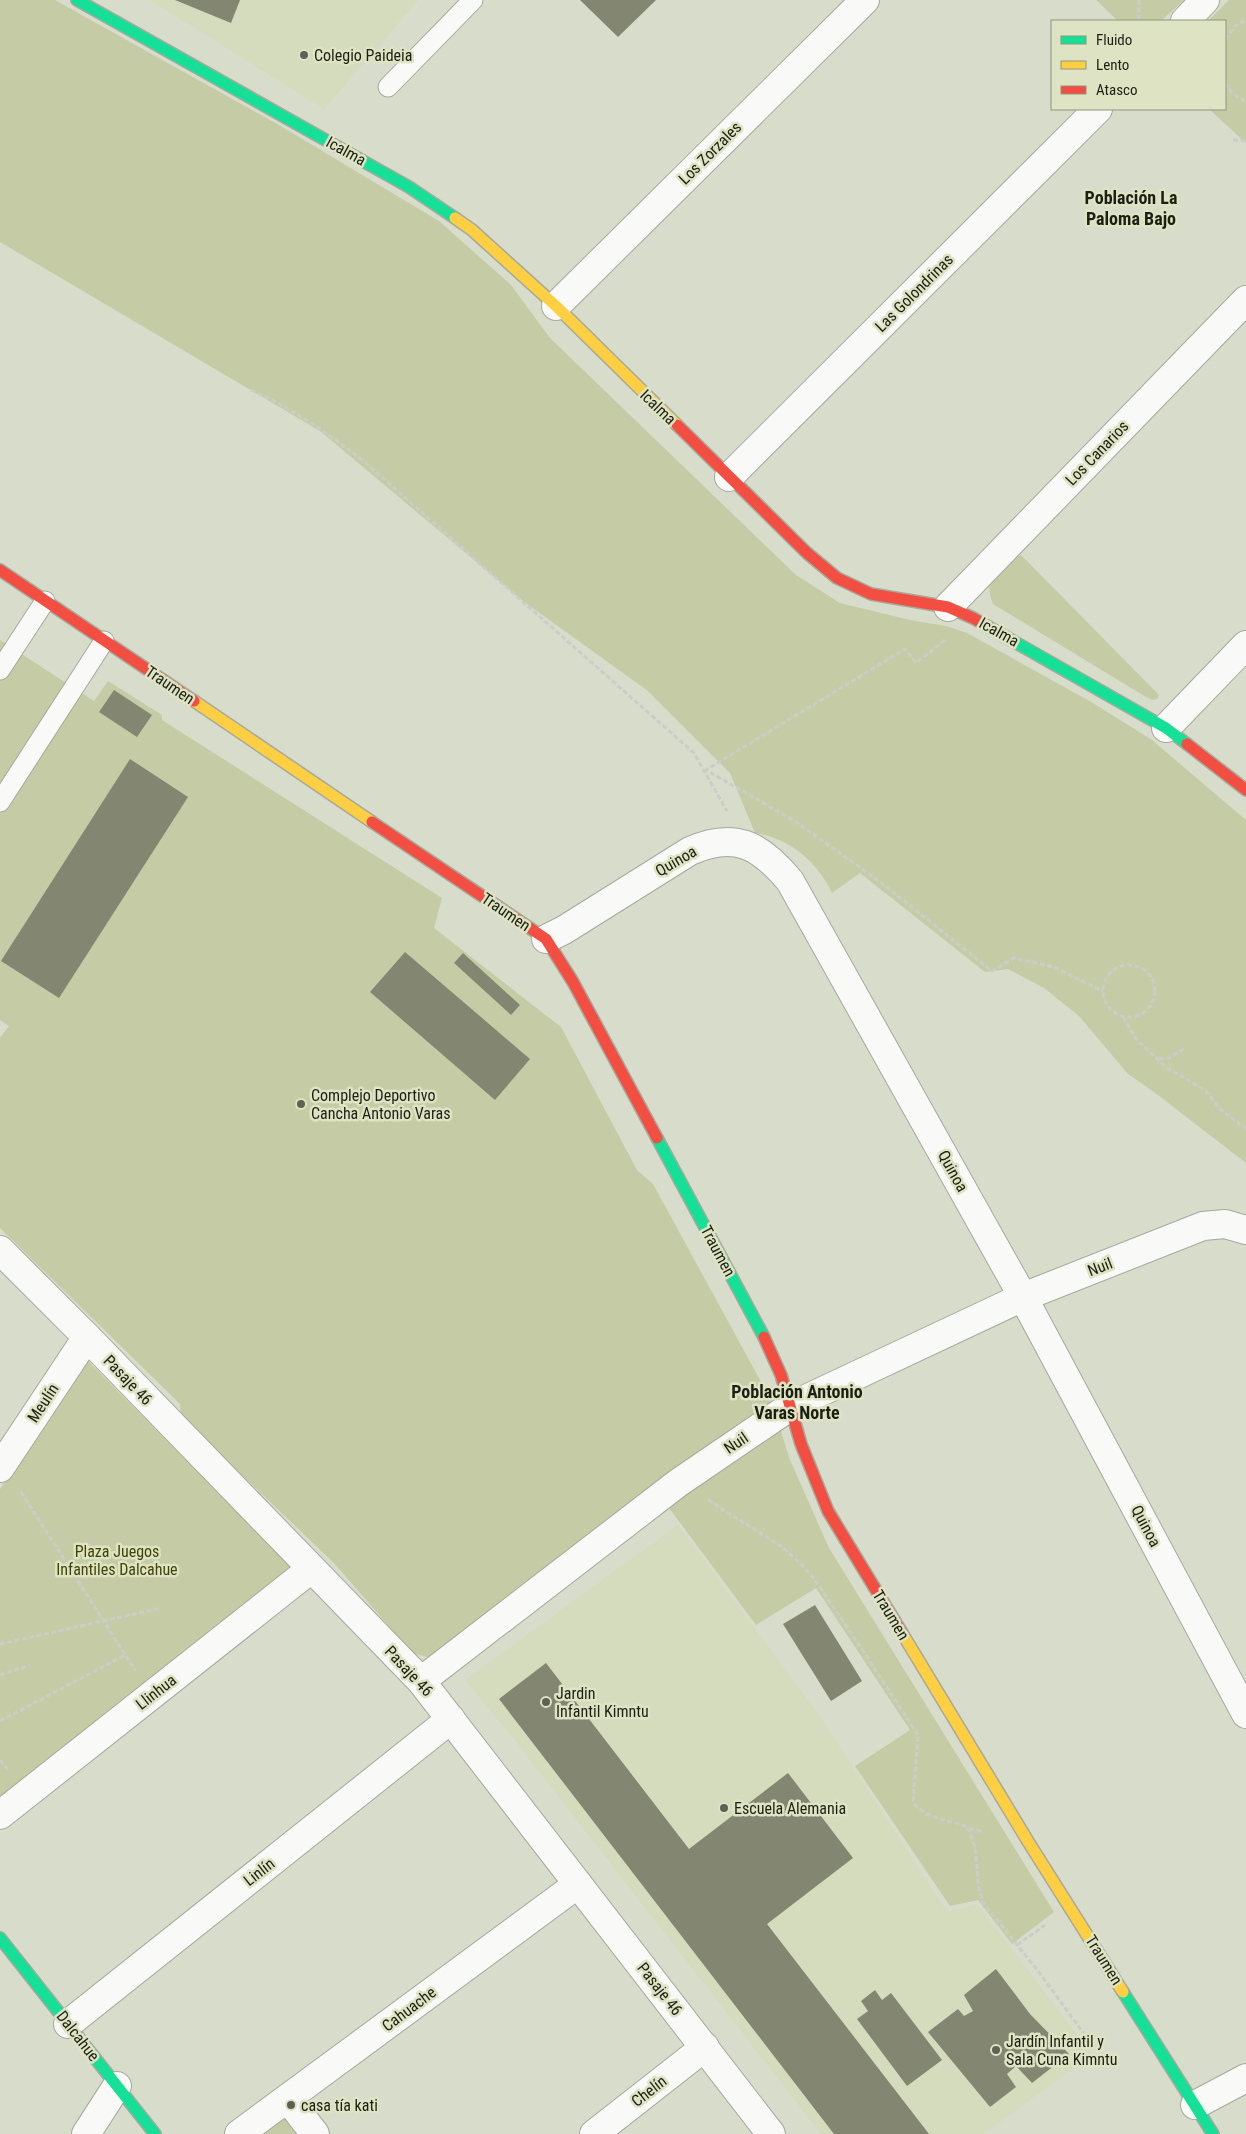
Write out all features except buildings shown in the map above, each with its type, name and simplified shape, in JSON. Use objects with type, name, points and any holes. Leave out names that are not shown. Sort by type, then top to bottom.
[{"type":"street","name":"Icalma","points":[[77,0],[409,186],[472,230],[556,306],[807,553],[837,578],[871,594],[948,607],[973,618],[1166,728],[1246,790]]},
{"type":"street","name":"Los Zorzales","points":[[556,306],[865,0]]},
{"type":"street","points":[[1186,20],[1205,0]]},
{"type":"street","name":"Las Golondrinas","points":[[729,476],[1097,110]]},
{"type":"street","name":"Los Canarios","points":[[948,607],[1246,300]]},
{"type":"street","name":"Traumen","points":[[0,570],[546,939],[578,990],[767,1342],[791,1406],[801,1444],[828,1511],[1024,1835],[1213,2134]]},
{"type":"street","points":[[1166,728],[1246,645]]},
{"type":"street","name":"Quinoa","points":[[546,939],[564,930],[690,851],[708,843],[729,842],[745,844],[775,863],[790,881],[1024,1296],[1246,1714]]},
{"type":"street","name":"Nuil","points":[[421,1681],[678,1483],[791,1406],[1024,1296],[1202,1226],[1225,1224],[1246,1230]]},
{"type":"street","name":"Pasaje 46","points":[[0,1250],[421,1681],[771,2134]]},
{"type":"street","name":"Meulín","points":[[2,1466],[86,1337]]},
{"type":"street","name":"Llinhua","points":[[0,1815],[311,1569]]},
{"type":"street","name":"Linlín","points":[[68,2024],[451,1719]]},
{"type":"street","name":"Cahuache","points":[[239,2134],[578,1884]]},
{"type":"street","name":"Dalcahue","points":[[0,1938],[155,2134]]},
{"type":"street","name":"Chelín","points":[[594,2134],[705,2047]]},
{"type":"street","points":[[1195,2105],[1246,2078]]},
{"type":"street","points":[[86,2134],[117,2086]]},
{"type":"street","points":[[288,2099],[315,2134]]},
{"type":"lane","points":[[388,87],[473,0]]},
{"type":"lane","points":[[0,670],[45,600]]},
{"type":"lane","points":[[0,802],[104,641]]},
{"type":"path","points":[[1139,0],[1139,20]]},
{"type":"path","points":[[1226,38],[1235,26],[1246,20]]},
{"type":"path","points":[[1226,84],[1232,93],[1246,102]]},
{"type":"path","points":[[1233,140],[1246,141]]},
{"type":"path","points":[[251,390],[278,402],[322,429],[366,464],[694,752],[706,770],[745,844]]},
{"type":"path","points":[[706,770],[905,649],[916,663],[973,618]]},
{"type":"path","points":[[706,770],[796,822],[879,881],[992,971],[1014,958],[1054,967],[1102,991]]},
{"type":"path","points":[[1128,964],[1142,968],[1152,977],[1155,990],[1152,1004],[1142,1014],[1129,1018],[1123,1016],[1108,1008],[1102,991],[1105,978],[1109,973],[1128,964]]},
{"type":"path","points":[[1123,1016],[1137,1040],[1158,1060],[1167,1068],[1204,1090],[1220,1109],[1246,1128]]},
{"type":"path","points":[[1158,1060],[1169,1058],[1186,1048]]},
{"type":"path","points":[[2,1466],[151,1696]]},
{"type":"path","points":[[678,1483],[781,1546],[813,1578],[918,1735],[913,1802],[925,1814],[968,1827],[975,1847],[979,1889],[983,1903],[1035,1967],[1085,2034]]},
{"type":"path","points":[[0,1644],[162,1608]]},
{"type":"path","points":[[0,1721],[125,1655]]},
{"type":"path","points":[[0,1675],[30,1665]]},
{"type":"shaded area","name":"Colegio Paideia","points":[[150,0],[418,0],[324,109]]},
{"type":"shaded area","name":"Escuela Alemania","points":[[678,1525],[817,1712],[947,1912],[977,1904],[1092,2054],[984,2134],[821,2134],[510,1734],[465,1680]]},
{"type":"green space","points":[[0,0],[55,0],[279,125],[439,221],[511,285],[550,338],[796,575],[840,603],[910,620],[946,626],[967,633],[1093,703],[1152,740],[1246,820],[1246,1163],[1128,1074],[1079,1016],[1044,988],[1008,969],[985,972],[860,873],[832,893],[811,862],[791,846],[780,840],[755,833],[730,773],[648,691],[523,601],[320,431],[0,242]]},
{"type":"green space","points":[[1096,0],[1184,0],[1162,20],[1117,20]]},
{"type":"green space","points":[[1229,0],[1246,0],[1246,143],[1210,110],[1226,110],[1226,20],[1209,20]]},
{"type":"green space","points":[[1021,555],[1159,695],[1157,699],[1152,700],[1146,697],[993,604],[989,586],[994,574],[999,568]]},
{"type":"green space","name":"Complejo Deportivo Cancha Antonio Varas","points":[[0,640],[94,701],[108,681],[162,715],[162,720],[442,898],[434,928],[561,1027],[637,1170],[653,1184],[771,1400],[790,1460],[829,1548],[1054,1912],[1012,1944],[978,1900],[950,1906],[855,1766],[910,1730],[816,1588],[756,1625],[655,1489],[432,1658],[415,1654],[334,1563],[181,1417],[180,1404],[0,1228],[0,1038],[9,1026],[0,1020]]},
{"type":"green space","name":"Plaza Juegos Infantiles Dalcahue","points":[[85,1358],[295,1571],[0,1802],[0,1489]]},
{"type":"green space","points":[[287,2106],[309,2134],[251,2134]]},
{"type":"traffic: fast","points":[[77,0],[409,187],[455,218]]},
{"type":"traffic: fast","points":[[1006,637],[1166,728],[1187,744]]},
{"type":"traffic: fast","points":[[657,1138],[764,1337]]},
{"type":"traffic: fast","points":[[0,1938],[155,2134]]},
{"type":"traffic: fast","points":[[1123,1992],[1213,2134]]},
{"type":"traffic: slow","points":[[455,218],[472,230],[556,306],[677,425]]},
{"type":"traffic: slow","points":[[194,701],[372,822]]},
{"type":"traffic: slow","points":[[902,1633],[1029,1843],[1123,1992]]},
{"type":"traffic: jam","points":[[677,425],[807,553],[837,578],[871,594],[948,607],[973,618],[1006,637]]},
{"type":"traffic: jam","points":[[0,570],[194,701]]},
{"type":"traffic: jam","points":[[1187,744],[1246,790]]},
{"type":"traffic: jam","points":[[372,822],[546,939],[573,982],[657,1138]]},
{"type":"traffic: jam","points":[[764,1337],[781,1375],[801,1444],[828,1511],[902,1633]]},
{"type":"place","name":"Colegio Paideia","points":[[304,55]]},
{"type":"place","name":"Complejo Deportivo Cancha Antonio Varas","points":[[301,1104]]},
{"type":"place","name":"Jardin Infantil Kimntu","points":[[546,1702]]},
{"type":"place","name":"Escuela Alemania","points":[[724,1808]]},
{"type":"place","name":"Jardín Infantil y Sala Cuna Kimntu","points":[[996,2050]]},
{"type":"place","name":"casa tía kati","points":[[291,2105]]},
{"type":"district","name":"Población La Paloma Bajo","points":[[1131,207]]},
{"type":"district","name":"Población Antonio Varas Norte","points":[[797,1401]]}]
